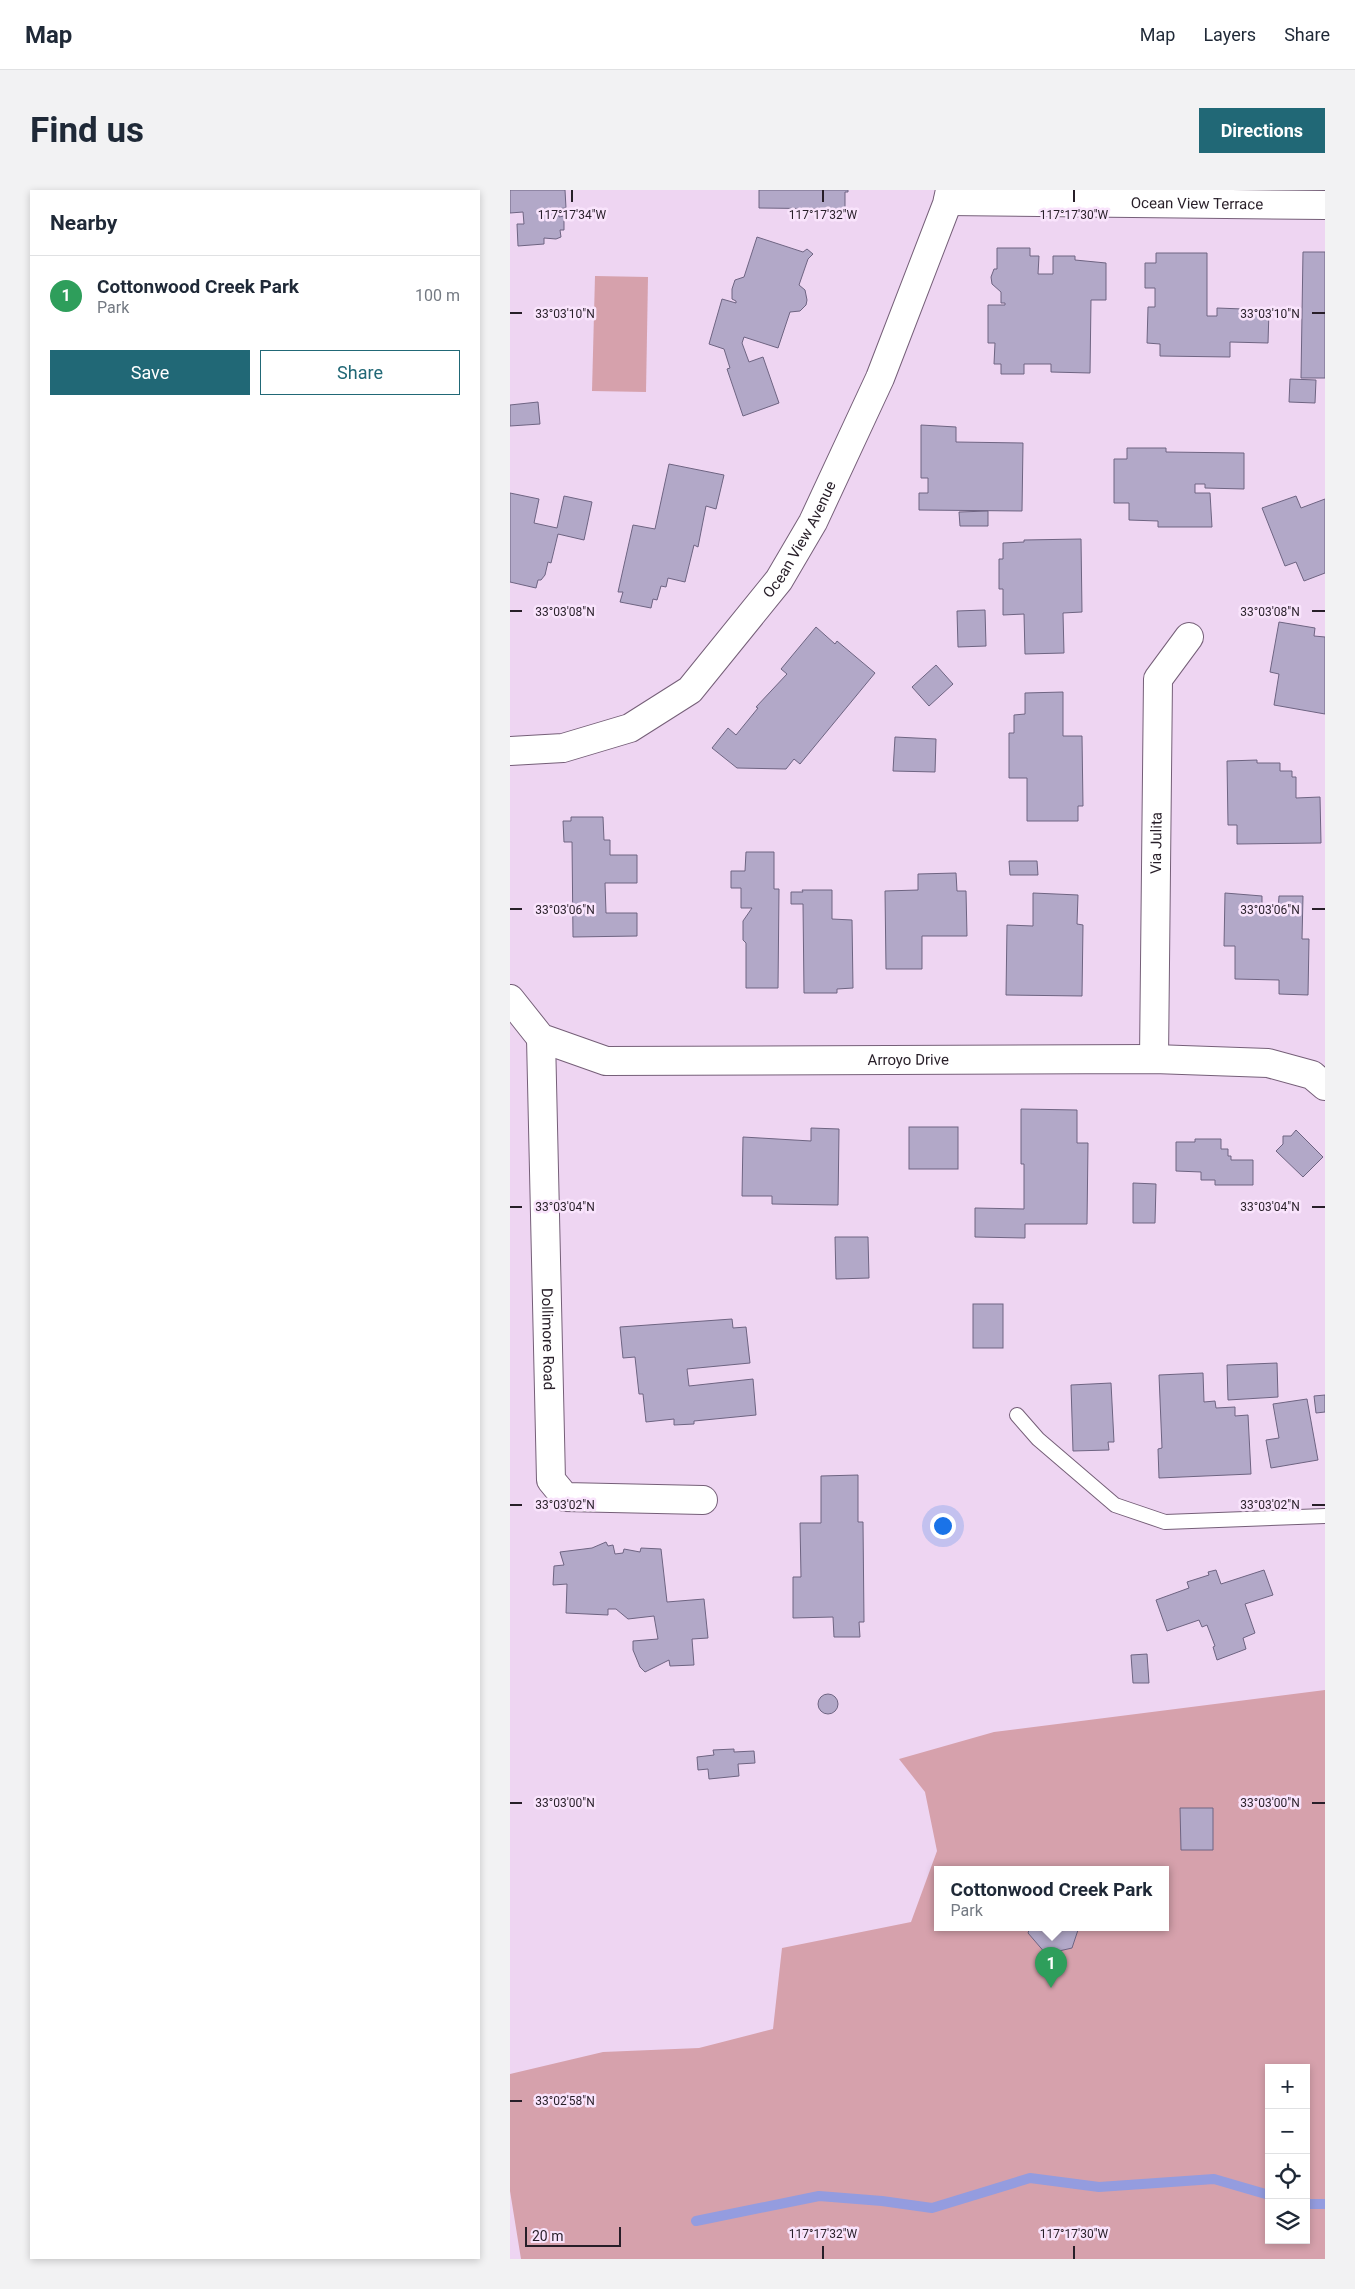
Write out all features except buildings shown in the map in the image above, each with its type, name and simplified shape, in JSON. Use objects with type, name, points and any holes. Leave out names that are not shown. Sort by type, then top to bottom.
[{"type":"street","name":"Ocean View Terrace","points":[[949,196],[1325,205]]},
{"type":"street","name":"Ocean View Avenue","points":[[510,751],[563,748],[630,728],[690,690],[779,580],[813,522],[880,378],[949,196]]},
{"type":"street","name":"Via Julita","points":[[1154,1059],[1158,680],[1189,637]]},
{"type":"street","points":[[510,1000],[540,1038]]},
{"type":"street","name":"Arroyo Drive","points":[[540,1038],[606,1061],[1154,1059],[1268,1063],[1312,1075],[1325,1086]]},
{"type":"street","name":"Dollimore Road","points":[[540,1038],[551,1480],[565,1497],[703,1500]]},
{"type":"lane","points":[[1017,1415],[1038,1439],[1115,1505],[1165,1522],[1325,1516]]},
{"type":"shaded area","points":[[595,276],[648,277],[646,392],[592,391]]},
{"type":"shaded area","points":[[1325,1690],[1325,2259],[521,2259],[510,2191],[510,2074],[603,2052],[699,2048],[773,2029],[782,1948],[911,1922],[937,1851],[925,1792],[899,1759],[994,1732]]},
{"type":"waterway","points":[[696,2221],[819,2196],[882,2201],[932,2208],[1030,2178],[1099,2187],[1214,2179],[1265,2194]]},
{"type":"waterway","points":[[1310,2204],[1325,2204]]},
{"type":"place","name":"Cottonwood Creek Park","points":[[1051,1988]]}]
